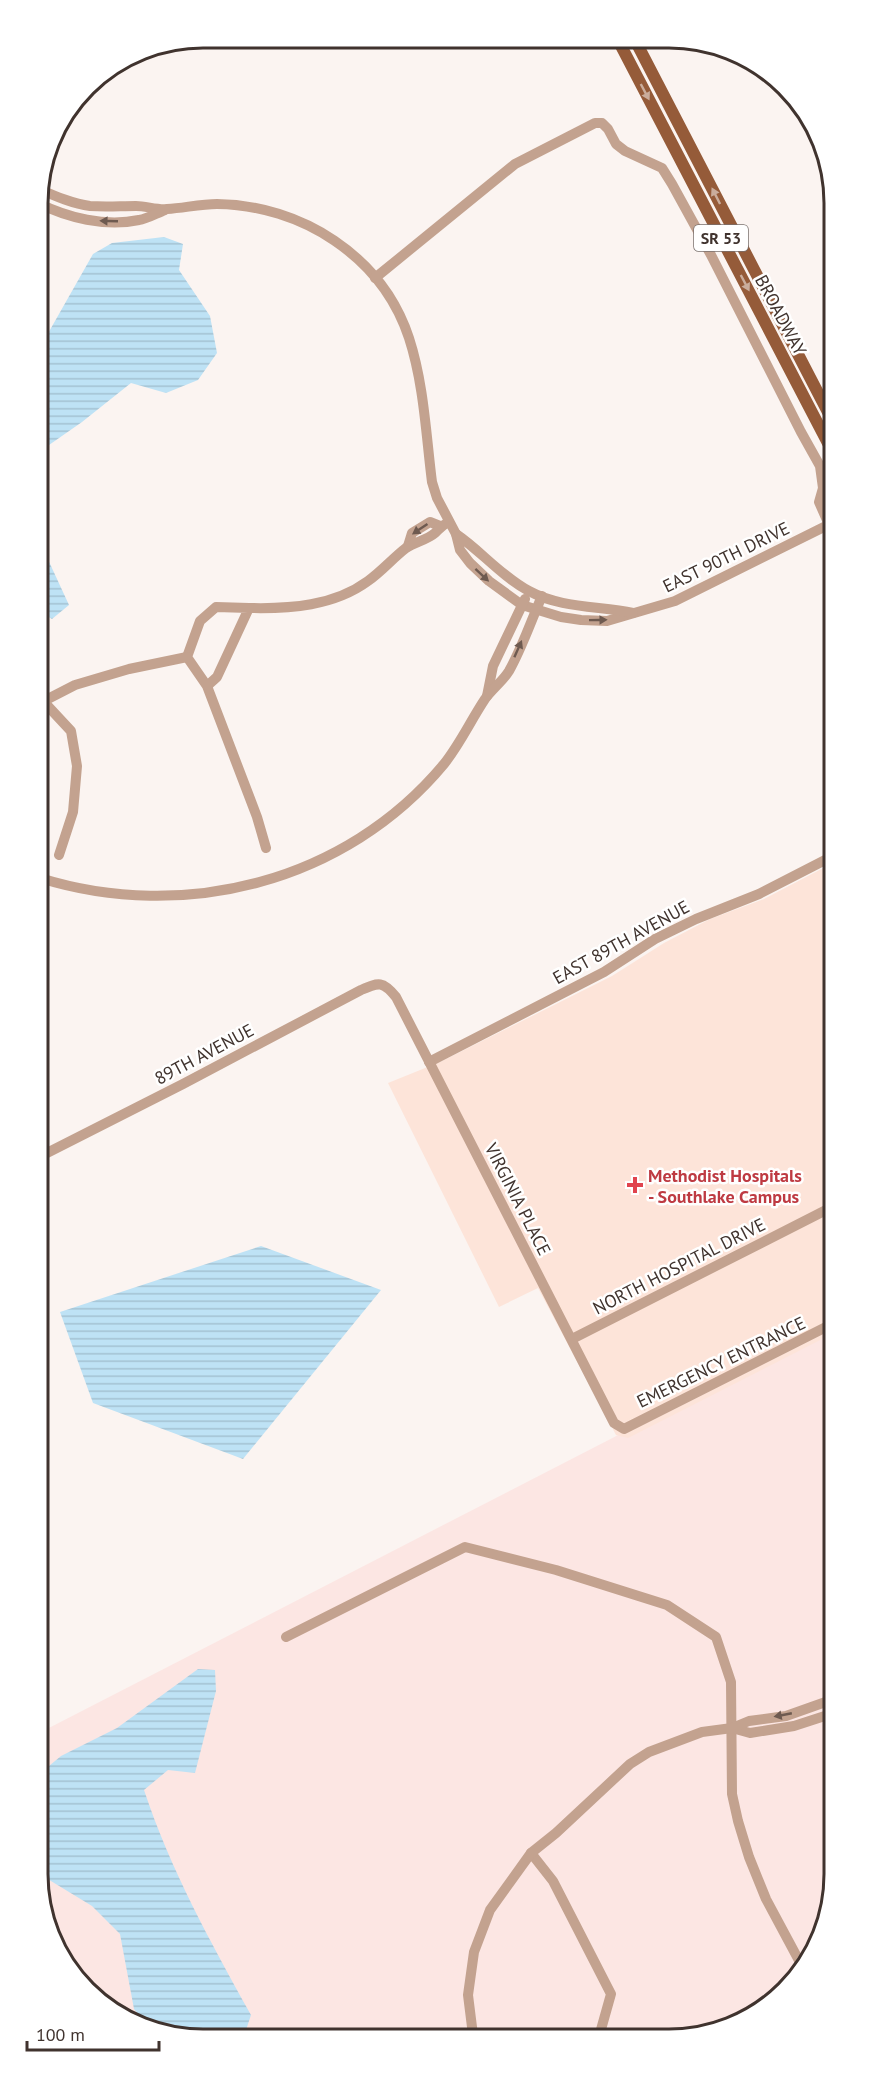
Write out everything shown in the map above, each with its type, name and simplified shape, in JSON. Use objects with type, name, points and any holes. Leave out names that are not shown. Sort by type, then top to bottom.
[{"type":"main road","name":"BROADWAY","points":[[622,48],[824,435]]},
{"type":"main road","name":"BROADWAY","points":[[639,48],[824,404]]},
{"type":"street","points":[[375,278],[515,164],[595,123],[602,123],[616,144],[625,151],[662,168],[672,184],[820,466],[823,488],[819,502],[824,512]]},
{"type":"street","points":[[48,193],[88,206],[137,206],[165,209]]},
{"type":"street","name":"EAST 90TH DRIVE","points":[[165,209],[214,204],[258,208],[284,214],[307,224],[328,235],[347,249],[375,278],[389,297],[408,336],[417,373],[432,482],[444,524],[472,545],[499,571],[529,591],[580,606],[633,613]]},
{"type":"street","points":[[48,209],[87,220],[111,222],[140,220],[165,209]]},
{"type":"street","points":[[187,657],[200,621],[216,607],[304,606],[340,597],[368,582],[408,546],[419,543],[436,533],[444,524]]},
{"type":"street","name":"EAST 90TH DRIVE","points":[[456,534],[460,550],[470,563],[489,581],[522,605],[561,617],[597,621],[619,618],[675,601],[824,528]]},
{"type":"street","points":[[487,696],[493,666],[529,591]]},
{"type":"street","points":[[48,880],[73,888],[119,895],[163,897],[232,888],[264,881],[308,866],[350,844],[388,817],[422,787],[443,764],[460,742],[487,696],[508,672],[542,596]]},
{"type":"street","points":[[207,686],[217,677],[249,608]]},
{"type":"street","points":[[187,657],[207,686],[257,818],[266,848]]},
{"type":"street","points":[[48,699],[75,685],[129,669],[187,657]]},
{"type":"street","points":[[48,709],[72,731],[77,766],[73,812],[59,855]]},
{"type":"street","name":"EAST 89TH AVENUE","points":[[429,1062],[604,972],[655,939],[696,919],[759,894],[824,861]]},
{"type":"street","name":"VIRGINIA PLACE","points":[[382,984],[389,988],[396,997],[614,1424],[624,1429]]},
{"type":"street","name":"89TH AVENUE","points":[[48,1152],[194,1079],[362,990],[382,984]]},
{"type":"street","name":"NORTH HOSPITAL DRIVE","points":[[572,1339],[824,1211]]},
{"type":"street","name":"EMERGENCY ENTRANCE","points":[[624,1429],[824,1328]]},
{"type":"street","points":[[286,1637],[465,1547],[556,1570],[667,1605],[716,1638],[731,1682],[732,1794],[748,1857],[766,1899],[798,1959]]},
{"type":"street","points":[[472,2029],[468,1995],[474,1952],[490,1910],[531,1853],[556,1833],[630,1764],[649,1752],[702,1732],[732,1728],[748,1720],[786,1716],[824,1703]]},
{"type":"street","points":[[732,1728],[750,1733],[794,1726],[824,1716]]},
{"type":"street","points":[[531,1853],[553,1881],[611,1994],[601,2029]]},
{"type":"shaded area","name":"Methodist Hospitals - Southlake Campus","points":[[824,868],[824,1338],[628,1438],[616,1435],[538,1288],[499,1307],[388,1083],[440,1062],[612,976],[664,943],[710,919],[764,899]]},
{"type":"shaded area","points":[[824,1329],[824,1884],[816,1924],[798,1960],[771,1990],[755,2003],[737,2013],[709,2024],[669,2029],[193,2029],[153,2021],[117,2003],[93,1984],[69,1951],[53,1914],[48,1874],[48,1728]]},
{"type":"water","points":[[164,237],[183,244],[179,270],[210,316],[217,353],[198,380],[166,393],[131,383],[48,446],[48,333],[93,254],[112,243]]},
{"type":"water","points":[[48,560],[69,605],[52,619],[48,617]]},
{"type":"water","points":[[261,1246],[381,1290],[243,1459],[93,1403],[60,1312]]},
{"type":"water","points":[[198,1669],[215,1670],[216,1691],[195,1773],[168,1770],[144,1790],[179,1877],[206,1933],[251,2015],[246,2029],[193,2029],[153,2021],[139,2015],[134,2009],[120,1934],[92,1906],[48,1879],[48,1767],[61,1756],[117,1728]]},
{"type":"place","name":"Methodist Hospitals - Southlake Campus","points":[[635,1185]]}]
